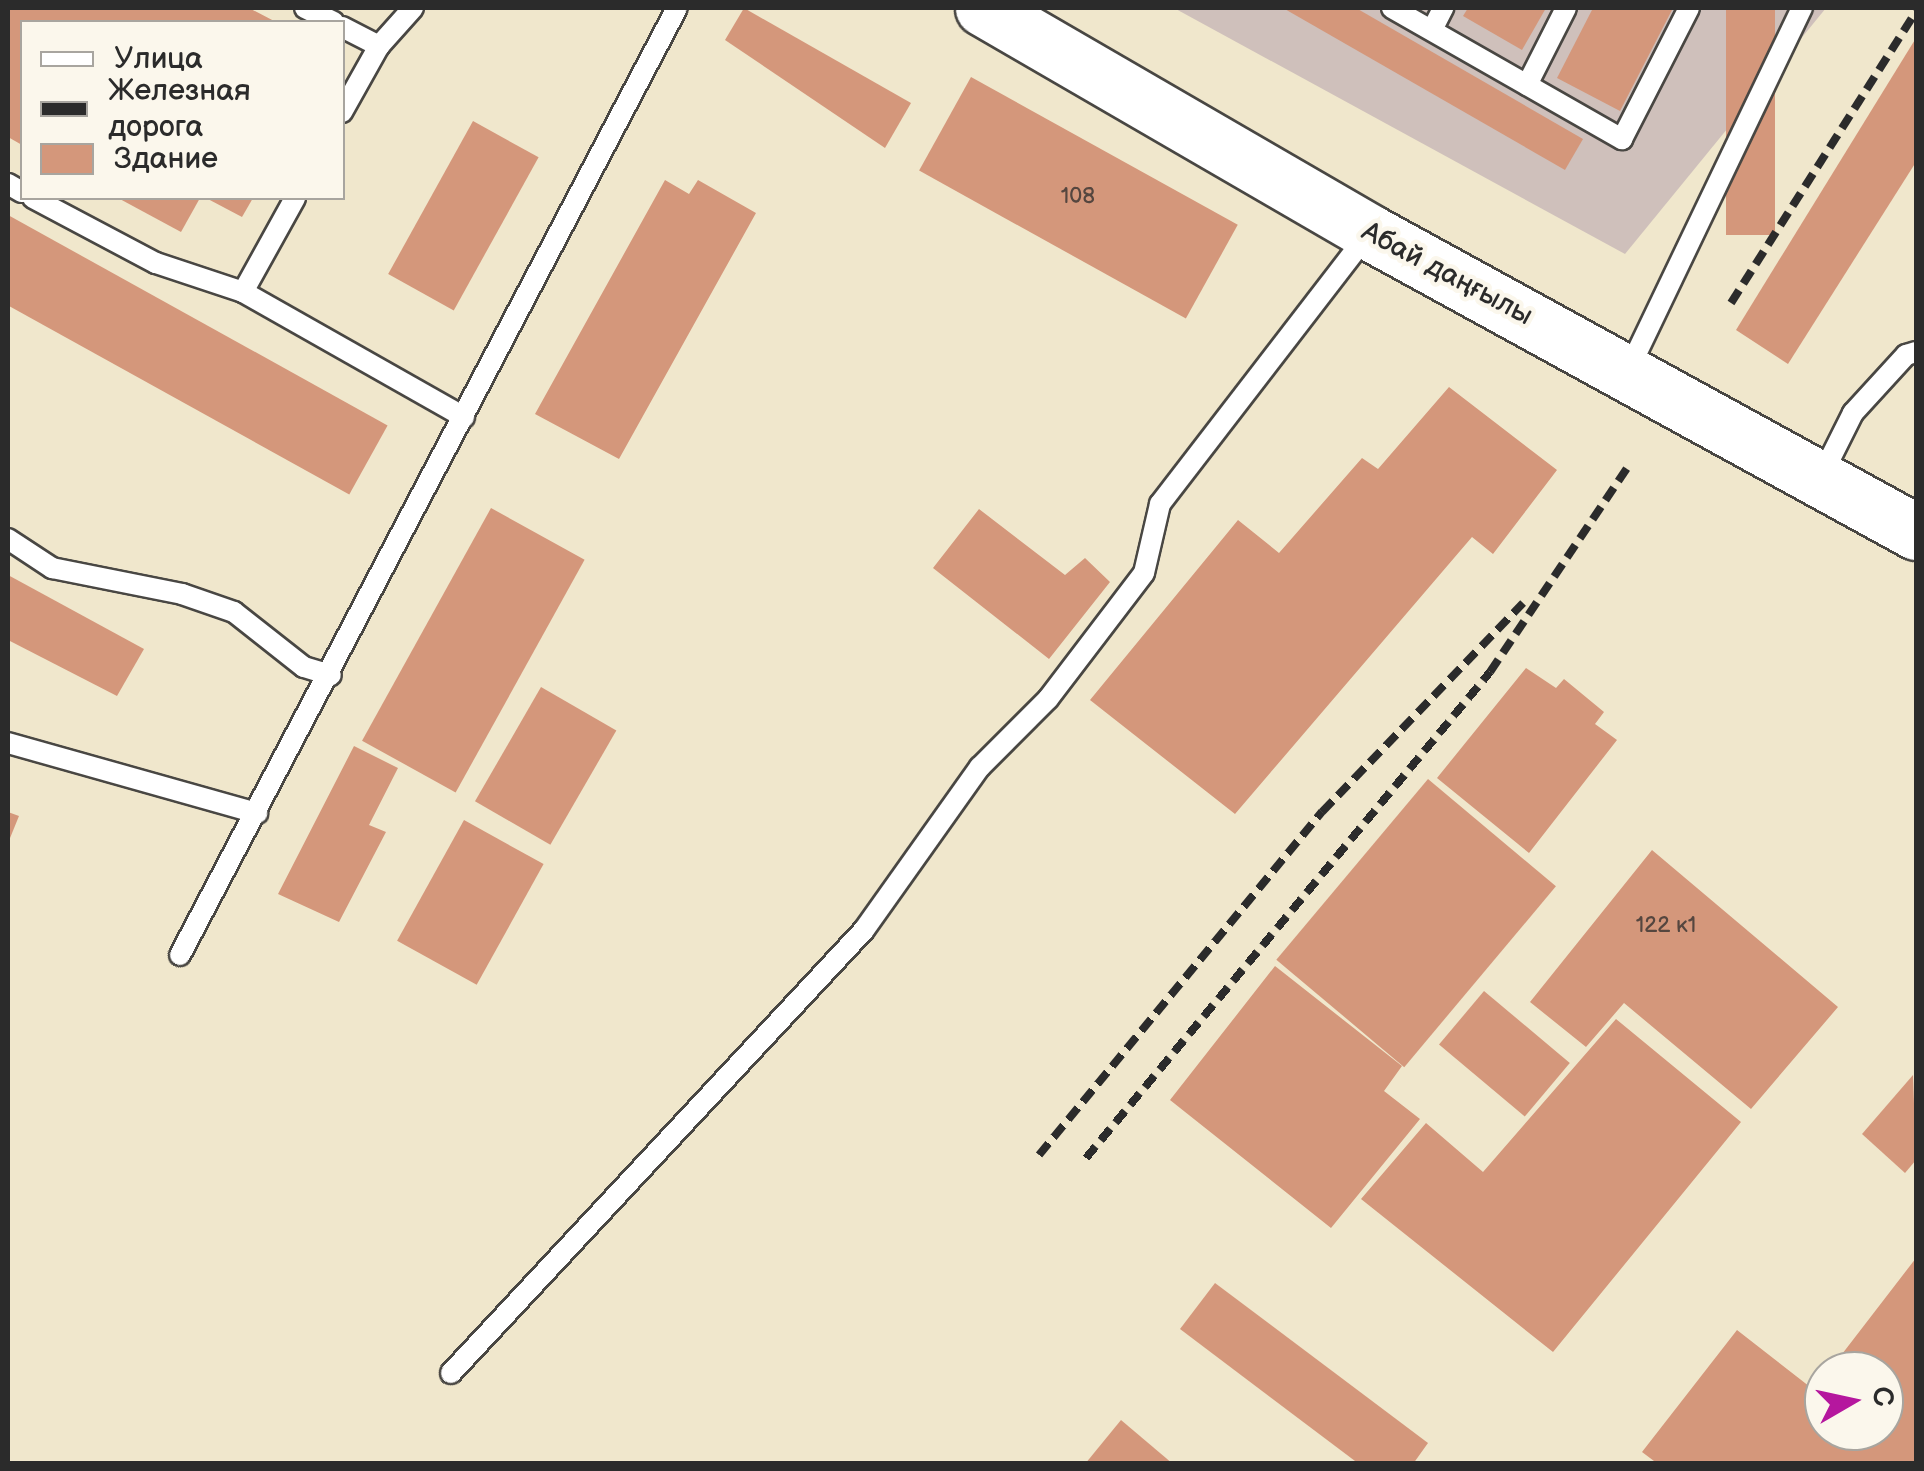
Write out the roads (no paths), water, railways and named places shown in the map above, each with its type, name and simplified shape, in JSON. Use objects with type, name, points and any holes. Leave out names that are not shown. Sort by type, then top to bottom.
[{"type":"main road","name":"Абай даңғылы","points":[[983,8],[1369,232],[1916,532]]},
{"type":"lane","points":[[305,8],[330,20]]},
{"type":"lane","points":[[345,107],[379,46],[412,8]]},
{"type":"lane","points":[[180,956],[677,8]]},
{"type":"lane","points":[[1392,8],[1622,139],[1689,8]]},
{"type":"lane","points":[[1432,30],[1443,8]]},
{"type":"lane","points":[[1527,85],[1566,8]]},
{"type":"lane","points":[[1628,371],[1802,8]]},
{"type":"lane","points":[[345,29],[379,46]]},
{"type":"lane","points":[[37,200],[156,263],[243,292],[464,417]]},
{"type":"lane","points":[[243,292],[294,200]]},
{"type":"lane","points":[[451,1373],[864,930],[980,767],[1048,700],[1144,574],[1160,504],[1369,232]]},
{"type":"lane","points":[[1820,479],[1853,412],[1906,355],[1916,352]]},
{"type":"lane","points":[[8,539],[52,568],[182,594],[234,612],[304,667],[331,674]]},
{"type":"lane","points":[[8,743],[257,813]]},
{"type":"railway","points":[[1731,303],[1916,11]]},
{"type":"railway","points":[[1086,1158],[1490,672],[1628,467]]},
{"type":"railway","points":[[1039,1155],[1322,812],[1523,603]]}]
